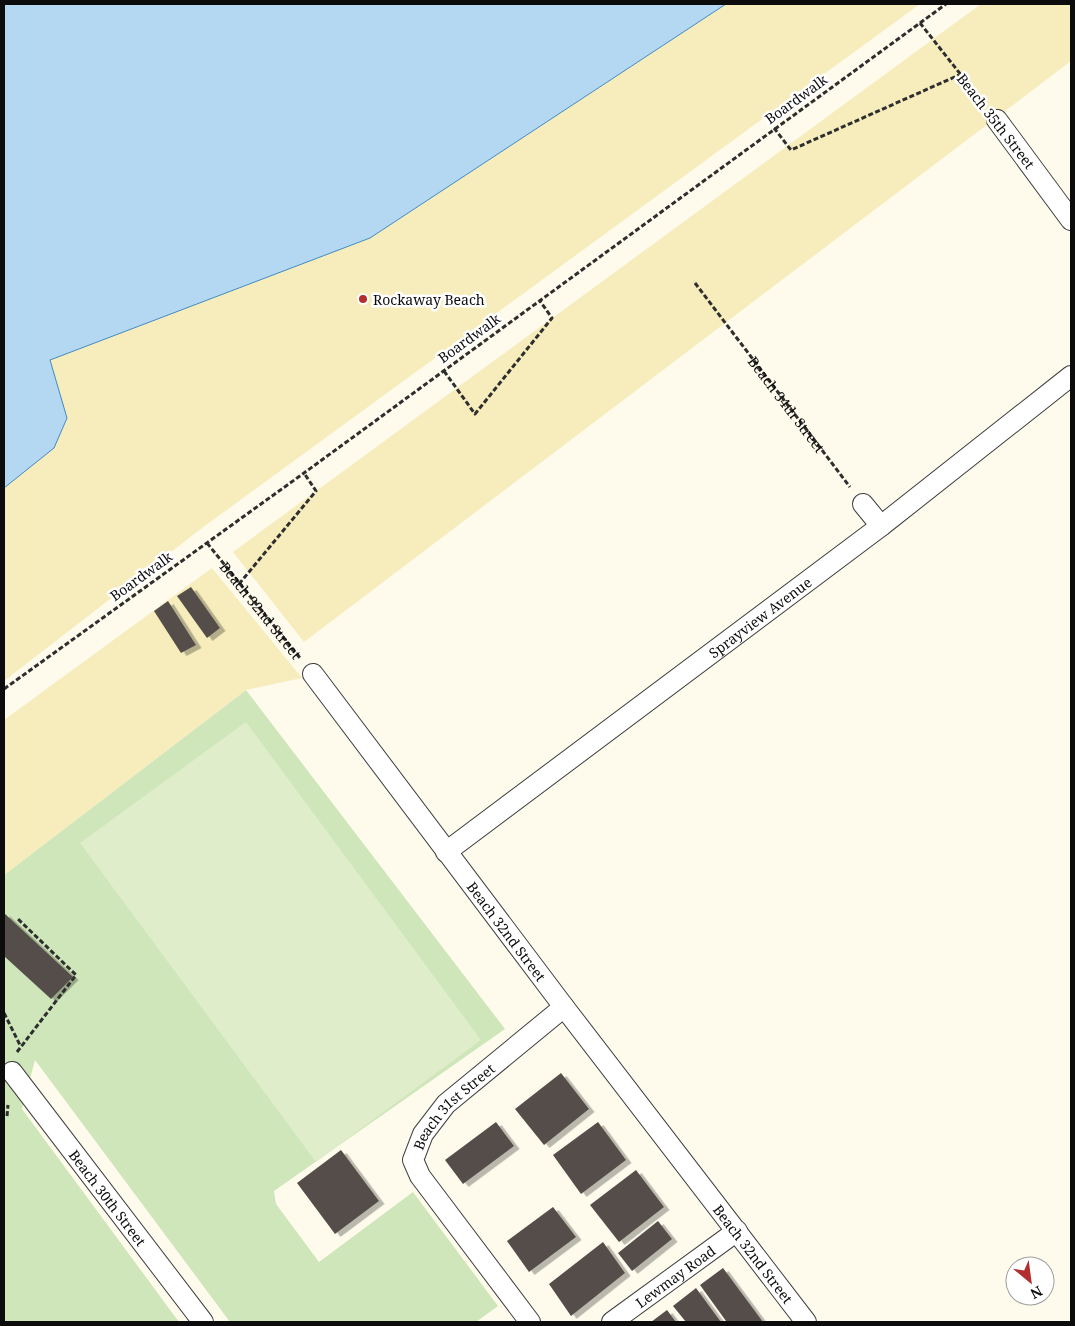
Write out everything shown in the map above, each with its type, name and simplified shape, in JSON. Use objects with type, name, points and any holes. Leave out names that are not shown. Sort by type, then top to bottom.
[{"type":"street","name":"Beach 35th Street","points":[[997,120],[1071,220]]},
{"type":"street","name":"Sprayview Avenue","points":[[446,852],[881,526],[1071,376]]},
{"type":"street","points":[[863,504],[881,526]]},
{"type":"street","name":"Beach 32nd Street","points":[[313,674],[446,852],[806,1322]]},
{"type":"street","name":"Beach 31st Street","points":[[530,1322],[420,1176],[413,1160],[423,1134],[446,1104],[564,1007]]},
{"type":"street","name":"Beach 30th Street","points":[[12,1072],[203,1322]]},
{"type":"street","name":"Lewmay Road","points":[[612,1322],[737,1231]]},
{"type":"path","name":"Boardwalk","points":[[4,689],[304,473],[946,4]]},
{"type":"path","name":"Beach 35th Street","points":[[920,23],[959,75],[997,120]]},
{"type":"path","points":[[774,128],[791,150],[959,75]]},
{"type":"path","name":"Beach 34th Street","points":[[695,283],[863,504]]},
{"type":"path","points":[[444,371],[475,414],[552,318],[540,301]]},
{"type":"path","points":[[239,584],[316,491],[304,473]]},
{"type":"path","name":"Beach 32nd Street","points":[[207,543],[313,674]]},
{"type":"path","points":[[17,1049],[76,975],[18,919]]},
{"type":"path","points":[[4,1014],[20,1045]]},
{"type":"path","points":[[7,1116],[8,1111]]},
{"type":"green space","points":[[246,690],[505,1029],[274,1191],[276,1204],[319,1262],[413,1192],[498,1306],[476,1322],[230,1322],[35,1060],[22,1109],[179,1322],[4,1322],[4,875]]},
{"type":"green space","points":[[246,722],[481,1040],[316,1162],[80,843]]},
{"type":"sand","name":"Rockaway Beach","points":[[726,4],[920,4],[202,528],[4,681],[4,488],[54,448],[67,418],[49,360],[370,238]]},
{"type":"sand","points":[[981,4],[1071,4],[1071,61],[304,642],[233,552]]},
{"type":"sand","points":[[212,568],[302,678],[246,690],[4,875],[4,720]]},
{"type":"water","points":[[4,4],[726,4],[370,238],[50,360],[67,418],[54,448],[4,488]]},
{"type":"building","points":[[191,587],[220,628],[207,638],[177,596]]},
{"type":"building","points":[[168,601],[196,645],[181,653],[154,611]]},
{"type":"building","points":[[4,913],[73,977],[51,999],[4,956]]},
{"type":"building","points":[[561,1073],[589,1109],[544,1145],[515,1109]]},
{"type":"building","points":[[496,1122],[514,1146],[463,1184],[445,1160]]},
{"type":"building","points":[[598,1122],[626,1160],[581,1194],[553,1155]]},
{"type":"building","points":[[341,1150],[379,1201],[335,1234],[297,1183]]},
{"type":"building","points":[[636,1170],[664,1207],[619,1242],[590,1205]]},
{"type":"building","points":[[553,1207],[576,1237],[529,1272],[507,1241]]},
{"type":"building","points":[[658,1221],[672,1239],[632,1271],[618,1253]]},
{"type":"building","points":[[603,1242],[625,1273],[571,1316],[549,1284]]},
{"type":"building","points":[[723,1268],[763,1322],[726,1321],[700,1285]]},
{"type":"building","points":[[696,1288],[721,1322],[686,1322],[673,1306]]},
{"type":"building","points":[[667,1310],[676,1322],[651,1322]]},
{"type":"place","name":"Rockaway Beach","points":[[363,299]]}]
